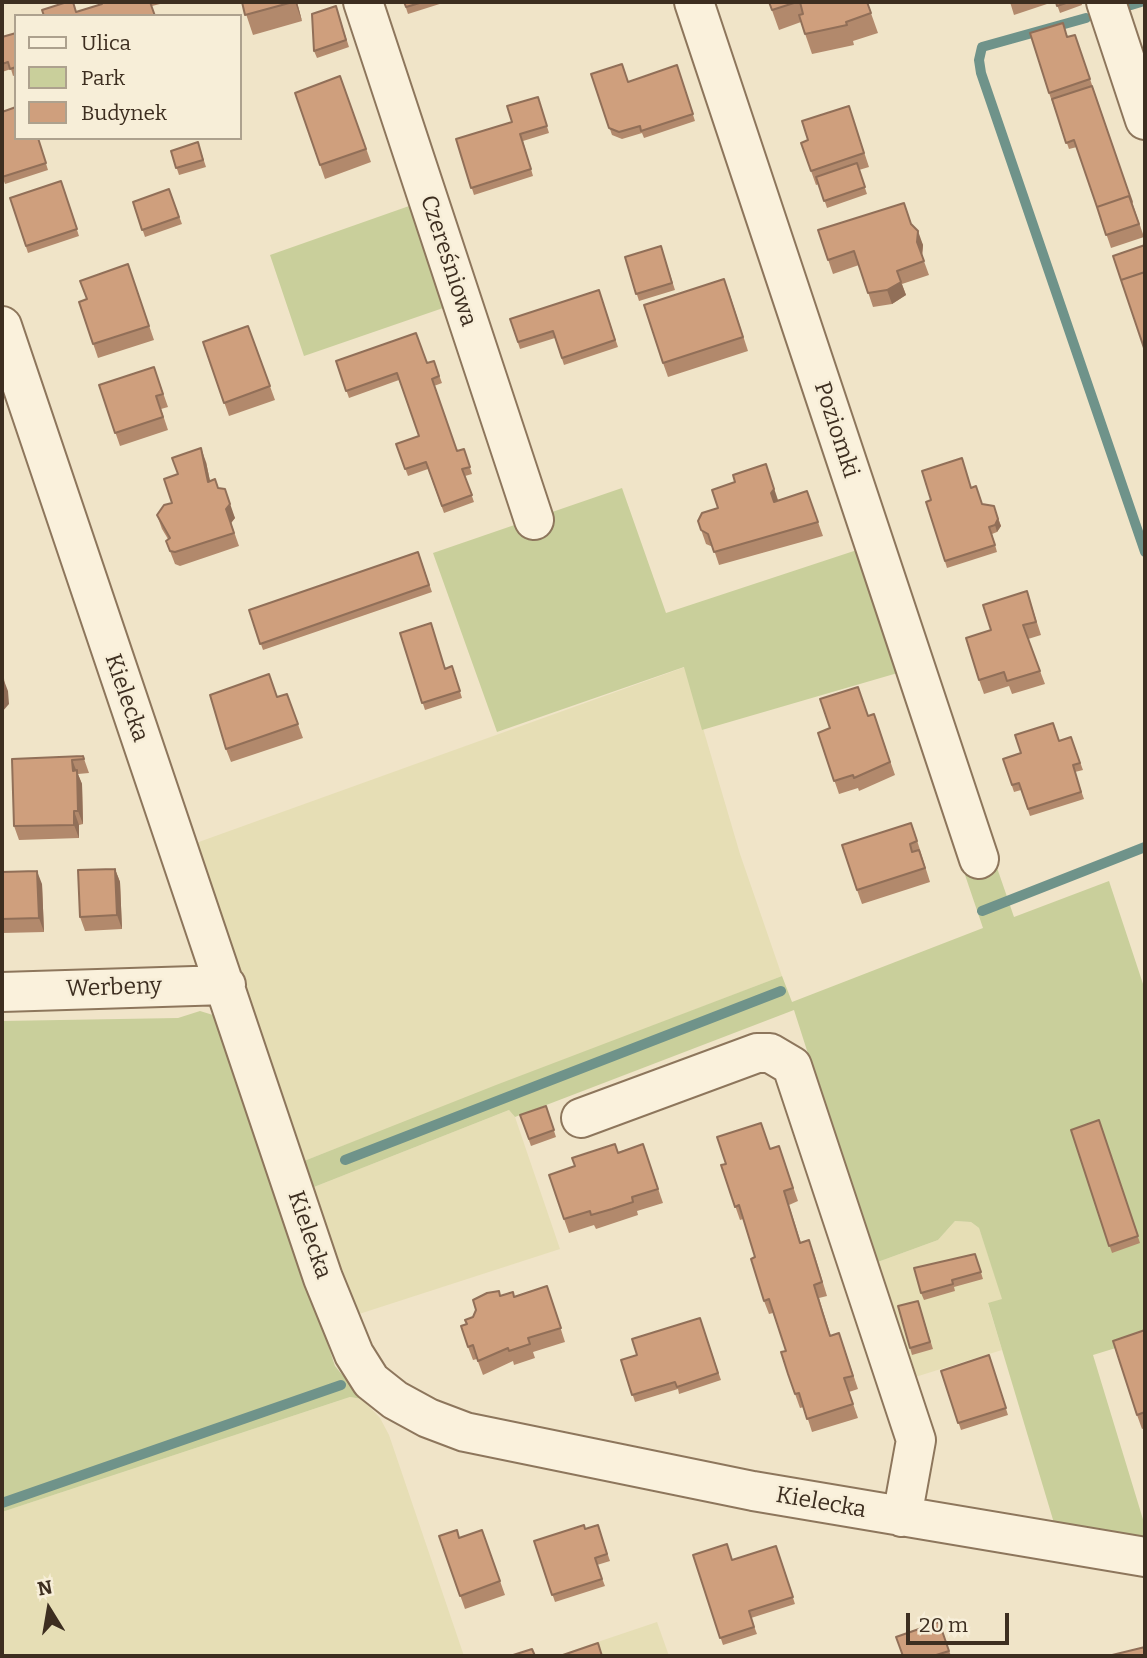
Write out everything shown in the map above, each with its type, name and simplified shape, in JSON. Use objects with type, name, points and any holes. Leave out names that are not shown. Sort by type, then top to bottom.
[{"type":"street","name":"Czereśniowa","points":[[363,2],[534,520]]},
{"type":"street","name":"Poziomki","points":[[694,2],[979,859]]},
{"type":"street","points":[[1106,2],[1134,41],[1145,120]]},
{"type":"street","name":"Kielecka","points":[[2,326],[341,1327],[371,1381],[395,1400],[428,1418],[465,1432],[753,1492],[1145,1558]]},
{"type":"street","name":"Werbeny","points":[[2,992],[226,985]]},
{"type":"street","points":[[581,1118],[746,1056],[770,1052],[792,1066],[916,1440],[901,1517]]},
{"type":"shaded area","points":[[685,667],[740,854],[782,976],[304,1161],[196,843]]},
{"type":"shaded area","points":[[509,1110],[515,1117],[560,1249],[356,1315],[314,1187]]},
{"type":"shaded area","points":[[955,1221],[971,1222],[979,1228],[1003,1299],[988,1304],[1002,1350],[912,1378],[875,1263],[938,1240]]},
{"type":"shaded area","points":[[350,1397],[362,1399],[380,1418],[389,1435],[464,1656],[2,1656],[2,1512]]},
{"type":"shaded area","points":[[657,1622],[669,1656],[556,1656]]},
{"type":"green space","points":[[412,205],[446,307],[304,356],[270,255]]},
{"type":"green space","points":[[622,488],[666,613],[860,549],[901,672],[702,730],[684,667],[497,732],[433,553]]},
{"type":"green space","points":[[995,862],[1014,917],[1109,881],[1145,990],[1145,1339],[1093,1355],[1145,1526],[1145,1537],[1054,1523],[988,1303],[1002,1299],[979,1228],[971,1222],[955,1221],[938,1240],[875,1263],[794,1010],[515,1117],[509,1110],[314,1187],[304,1161],[496,1085],[782,976],[792,1002],[983,928],[964,872]]},
{"type":"green space","points":[[200,1011],[213,1015],[267,1161],[335,1366],[362,1399],[350,1397],[2,1512],[2,1021],[178,1018]]},
{"type":"building","points":[[67,2],[73,2],[76,12],[102,2],[150,2],[154,14],[43,14],[42,10]]},
{"type":"building","points":[[242,2],[293,2],[245,15]]},
{"type":"building","points":[[404,2],[423,2],[406,7]]},
{"type":"building","points":[[769,2],[797,2],[772,10]]},
{"type":"building","points":[[800,2],[867,2],[871,13],[846,22],[847,25],[805,34],[799,15],[803,14]]},
{"type":"building","points":[[336,6],[346,40],[314,51],[312,14]]},
{"type":"building","points":[[1063,23],[1067,37],[1075,35],[1090,79],[1049,93],[1030,33]]},
{"type":"building","points":[[14,34],[14,68],[10,69],[8,62],[2,64],[2,37]]},
{"type":"building","points":[[622,64],[628,82],[677,65],[693,114],[641,131],[640,126],[619,132],[609,128],[591,74]]},
{"type":"building","points":[[340,76],[366,149],[320,165],[295,93]]},
{"type":"building","points":[[1092,86],[1132,202],[1129,196],[1097,207],[1074,140],[1066,143],[1052,99]]},
{"type":"building","points":[[538,97],[547,126],[520,134],[531,169],[471,188],[456,139],[512,122],[507,106]]},
{"type":"building","points":[[849,106],[864,153],[811,171],[801,143],[808,140],[802,121]]},
{"type":"building","points":[[14,108],[14,140],[39,140],[46,163],[2,177],[2,112]]},
{"type":"building","points":[[198,142],[203,160],[176,168],[171,151]]},
{"type":"building","points":[[857,163],[865,187],[824,201],[816,177]]},
{"type":"building","points":[[61,181],[77,229],[26,246],[10,198]]},
{"type":"building","points":[[169,189],[179,217],[142,230],[133,202]]},
{"type":"building","points":[[1129,196],[1139,224],[1106,235],[1097,207]]},
{"type":"building","points":[[904,203],[911,224],[918,231],[917,242],[924,261],[897,271],[901,282],[887,290],[868,293],[854,251],[828,260],[818,230]]},
{"type":"building","points":[[1145,245],[1145,272],[1121,280],[1113,256]]},
{"type":"building","points":[[661,246],[672,283],[636,294],[625,257]]},
{"type":"building","points":[[128,264],[149,326],[93,344],[79,302],[87,299],[80,281]]},
{"type":"building","points":[[1145,272],[1145,351],[1121,280]]},
{"type":"building","points":[[724,279],[743,337],[663,363],[644,305]]},
{"type":"building","points":[[599,290],[615,340],[562,358],[553,331],[518,342],[510,319]]},
{"type":"building","points":[[248,326],[270,386],[224,403],[203,342]]},
{"type":"building","points":[[416,333],[427,363],[434,361],[439,376],[432,379],[457,451],[464,449],[470,467],[462,469],[472,495],[442,506],[426,462],[405,469],[396,444],[419,436],[397,373],[346,391],[336,361]]},
{"type":"building","points":[[154,367],[163,394],[156,396],[163,417],[115,433],[99,385]]},
{"type":"building","points":[[201,448],[208,482],[215,479],[218,488],[225,489],[230,504],[226,509],[234,533],[175,552],[170,551],[166,541],[170,538],[157,515],[164,505],[172,503],[164,479],[178,474],[172,458]]},
{"type":"building","points":[[962,458],[971,488],[976,486],[982,504],[994,506],[998,519],[995,525],[989,527],[995,545],[945,561],[926,502],[931,500],[922,471]]},
{"type":"building","points":[[766,464],[774,489],[771,493],[774,502],[807,491],[818,522],[714,552],[708,534],[701,530],[698,521],[702,513],[718,508],[712,490],[735,482],[733,475]]},
{"type":"building","points":[[418,552],[429,585],[260,644],[249,610]]},
{"type":"building","points":[[1027,591],[1036,622],[1023,625],[1040,671],[1007,681],[1004,672],[979,680],[966,638],[991,630],[983,605]]},
{"type":"building","points":[[431,623],[445,669],[452,666],[460,691],[422,703],[400,633]]},
{"type":"building","points":[[269,674],[277,697],[287,694],[298,724],[226,749],[210,695]]},
{"type":"building","points":[[858,687],[868,716],[874,714],[890,762],[854,778],[853,775],[834,781],[818,733],[830,728],[820,699]]},
{"type":"building","points":[[1053,723],[1059,741],[1071,737],[1080,763],[1073,765],[1081,792],[1028,809],[1019,783],[1012,785],[1003,759],[1021,753],[1015,735]]},
{"type":"building","points":[[83,756],[84,759],[72,760],[73,771],[77,770],[78,811],[74,811],[74,825],[14,826],[12,759]]},
{"type":"building","points":[[911,823],[917,841],[910,844],[912,852],[919,850],[925,868],[857,890],[842,845]]},
{"type":"building","points":[[115,869],[117,915],[80,917],[78,870]]},
{"type":"building","points":[[37,871],[39,918],[2,919],[2,872]]},
{"type":"building","points":[[546,1106],[554,1130],[529,1139],[520,1115]]},
{"type":"building","points":[[1099,1120],[1138,1236],[1109,1246],[1071,1130]]},
{"type":"building","points":[[761,1123],[770,1149],[779,1146],[793,1188],[784,1191],[800,1243],[809,1240],[822,1282],[814,1285],[830,1336],[839,1333],[853,1376],[844,1378],[853,1404],[807,1419],[799,1393],[795,1394],[781,1352],[786,1351],[769,1299],[764,1301],[751,1259],[755,1257],[739,1205],[735,1207],[721,1165],[726,1164],[717,1137]]},
{"type":"building","points":[[615,1144],[618,1153],[643,1144],[658,1189],[632,1197],[633,1202],[612,1209],[591,1215],[590,1211],[564,1219],[549,1175],[575,1166],[572,1158]]},
{"type":"building","points":[[975,1254],[981,1272],[921,1293],[914,1268]]},
{"type":"building","points":[[547,1286],[561,1328],[528,1338],[530,1344],[509,1351],[508,1348],[478,1361],[473,1345],[468,1347],[461,1326],[467,1324],[465,1320],[473,1317],[476,1310],[473,1300],[499,1291],[500,1296],[513,1292],[514,1297]]},
{"type":"building","points":[[918,1301],[930,1342],[910,1348],[898,1306]]},
{"type":"building","points":[[700,1318],[718,1373],[677,1387],[675,1382],[632,1395],[621,1360],[637,1355],[632,1339]]},
{"type":"building","points":[[1145,1330],[1145,1412],[1137,1415],[1113,1341]]},
{"type":"building","points":[[989,1355],[1006,1408],[958,1423],[941,1371]]},
{"type":"building","points":[[584,1525],[585,1529],[598,1525],[607,1554],[595,1558],[602,1579],[552,1595],[534,1541]]},
{"type":"building","points":[[457,1530],[459,1538],[482,1530],[500,1581],[460,1596],[439,1536]]},
{"type":"building","points":[[727,1544],[732,1560],[776,1546],[793,1597],[749,1611],[754,1627],[720,1638],[693,1555]]},
{"type":"building","points":[[939,1622],[949,1651],[933,1656],[903,1656],[896,1637]]},
{"type":"building","points":[[598,1643],[602,1656],[560,1656]]},
{"type":"building","points":[[1145,1647],[1145,1656],[1108,1656]]},
{"type":"building","points":[[532,1649],[535,1656],[510,1656]]},
{"type":"waterway","points":[[1131,5],[1141,2]]},
{"type":"waterway","points":[[1086,18],[982,47],[979,60],[981,73],[1145,552]]},
{"type":"waterway","points":[[982,911],[1145,847]]},
{"type":"waterway","points":[[345,1160],[781,991]]},
{"type":"waterway","points":[[2,1503],[341,1385]]}]
